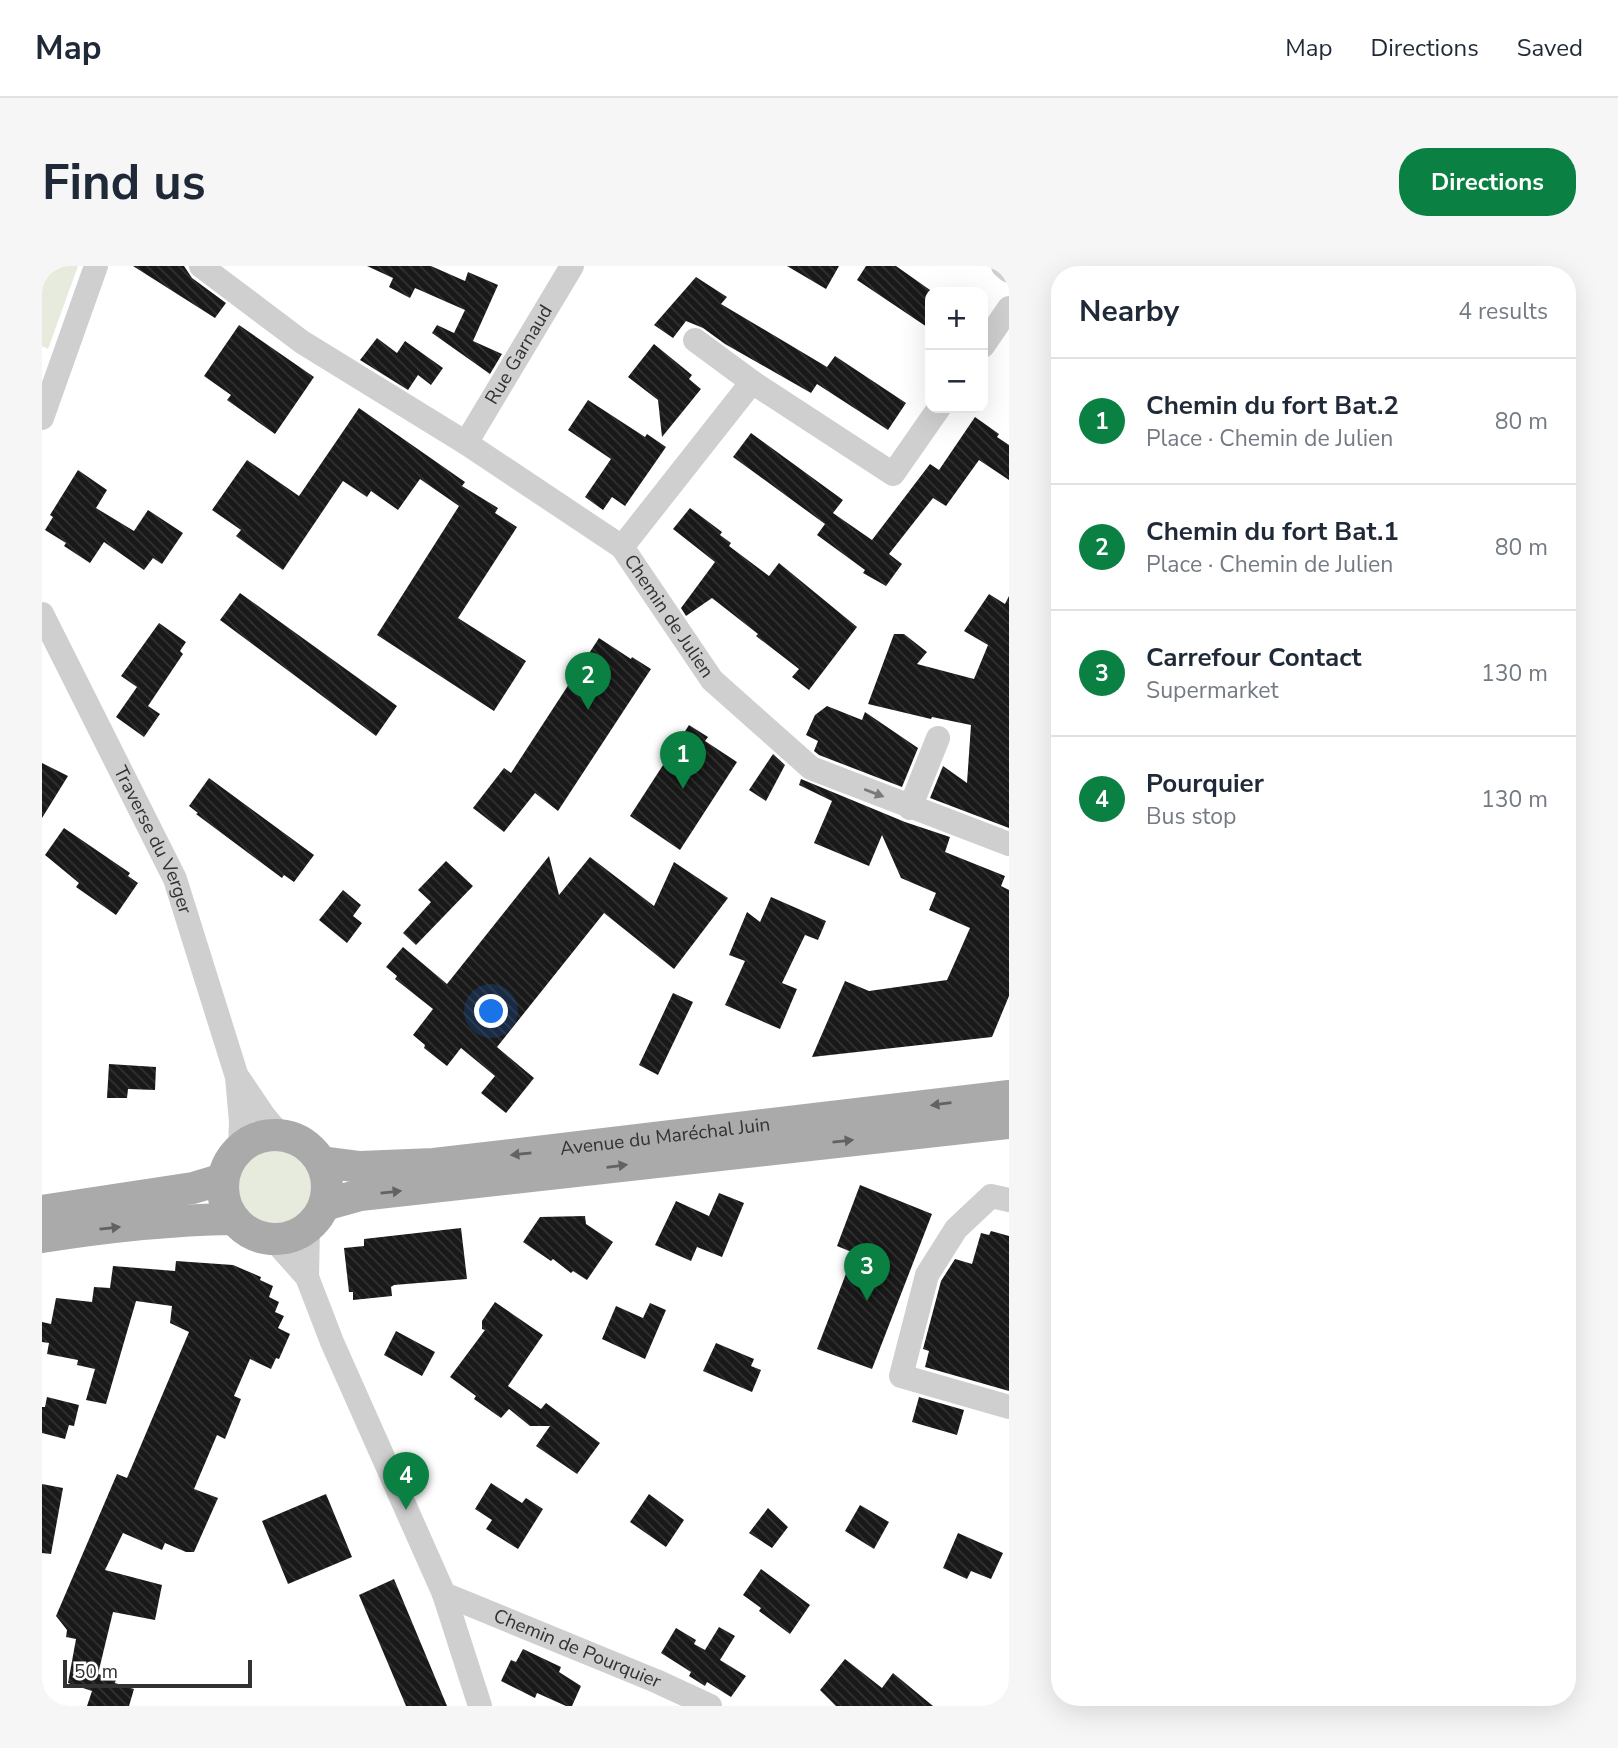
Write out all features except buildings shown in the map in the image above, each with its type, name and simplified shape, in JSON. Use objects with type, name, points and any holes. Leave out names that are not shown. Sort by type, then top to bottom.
[{"type":"main road","name":"Avenue du Maréchal Juin","points":[[321,1162],[360,1167],[434,1164],[1009,1096]]},
{"type":"main road","name":"Avenue du Maréchal Juin","points":[[316,1217],[360,1195],[1009,1123]]},
{"type":"main road","points":[[280,1135],[296,1139],[310,1148],[321,1162],[327,1190],[316,1217],[286,1239],[274,1240],[258,1237],[244,1230],[233,1219],[226,1207],[223,1179],[226,1167],[240,1147],[259,1137],[280,1135]]},
{"type":"main road","points":[[42,1211],[193,1188],[223,1179]]},
{"type":"main road","points":[[42,1237],[91,1230],[233,1219]]},
{"type":"street","points":[[42,418],[49,377],[96,266]]},
{"type":"street","name":"Chemin de Julien","points":[[201,266],[302,342],[466,443],[622,547],[712,680],[810,768],[1009,844]]},
{"type":"street","name":"Rue Garnaud","points":[[466,443],[572,266]]},
{"type":"street","points":[[1003,266],[1009,271]]},
{"type":"street","points":[[988,339],[1009,308]]},
{"type":"street","points":[[695,340],[752,382],[893,474],[936,413]]},
{"type":"street","points":[[622,547],[752,382]]},
{"type":"street","name":"Traverse du Verger","points":[[42,614],[175,879],[237,1077],[240,1147]]},
{"type":"street","points":[[910,808],[938,738]]},
{"type":"street","name":"Traverse du Verger","points":[[237,1077],[280,1135]]},
{"type":"street","points":[[1009,1200],[991,1196],[956,1229],[927,1275],[901,1376],[1009,1407]]},
{"type":"street","points":[[307,1277],[316,1217]]},
{"type":"street","points":[[274,1240],[307,1277],[337,1354],[444,1594],[480,1706]]},
{"type":"street","name":"Chemin de Pourquier","points":[[444,1594],[656,1681],[709,1706]]},
{"type":"shaded area","points":[[42,266],[78,266],[48,349],[42,346]]},
{"type":"shaded area","points":[[275,1135],[295,1139],[312,1150],[323,1167],[327,1187],[323,1207],[312,1224],[295,1235],[275,1239],[255,1235],[238,1224],[227,1207],[223,1187],[227,1167],[238,1150],[255,1139]]},
{"type":"place","name":"Chemin du fort Bat.1","points":[[588,710]]},
{"type":"place","name":"Chemin du fort Bat.2","points":[[683,789]]},
{"type":"place","name":"Carrefour Contact","points":[[867,1301]]},
{"type":"place","name":"Pourquier","points":[[406,1510]]}]
